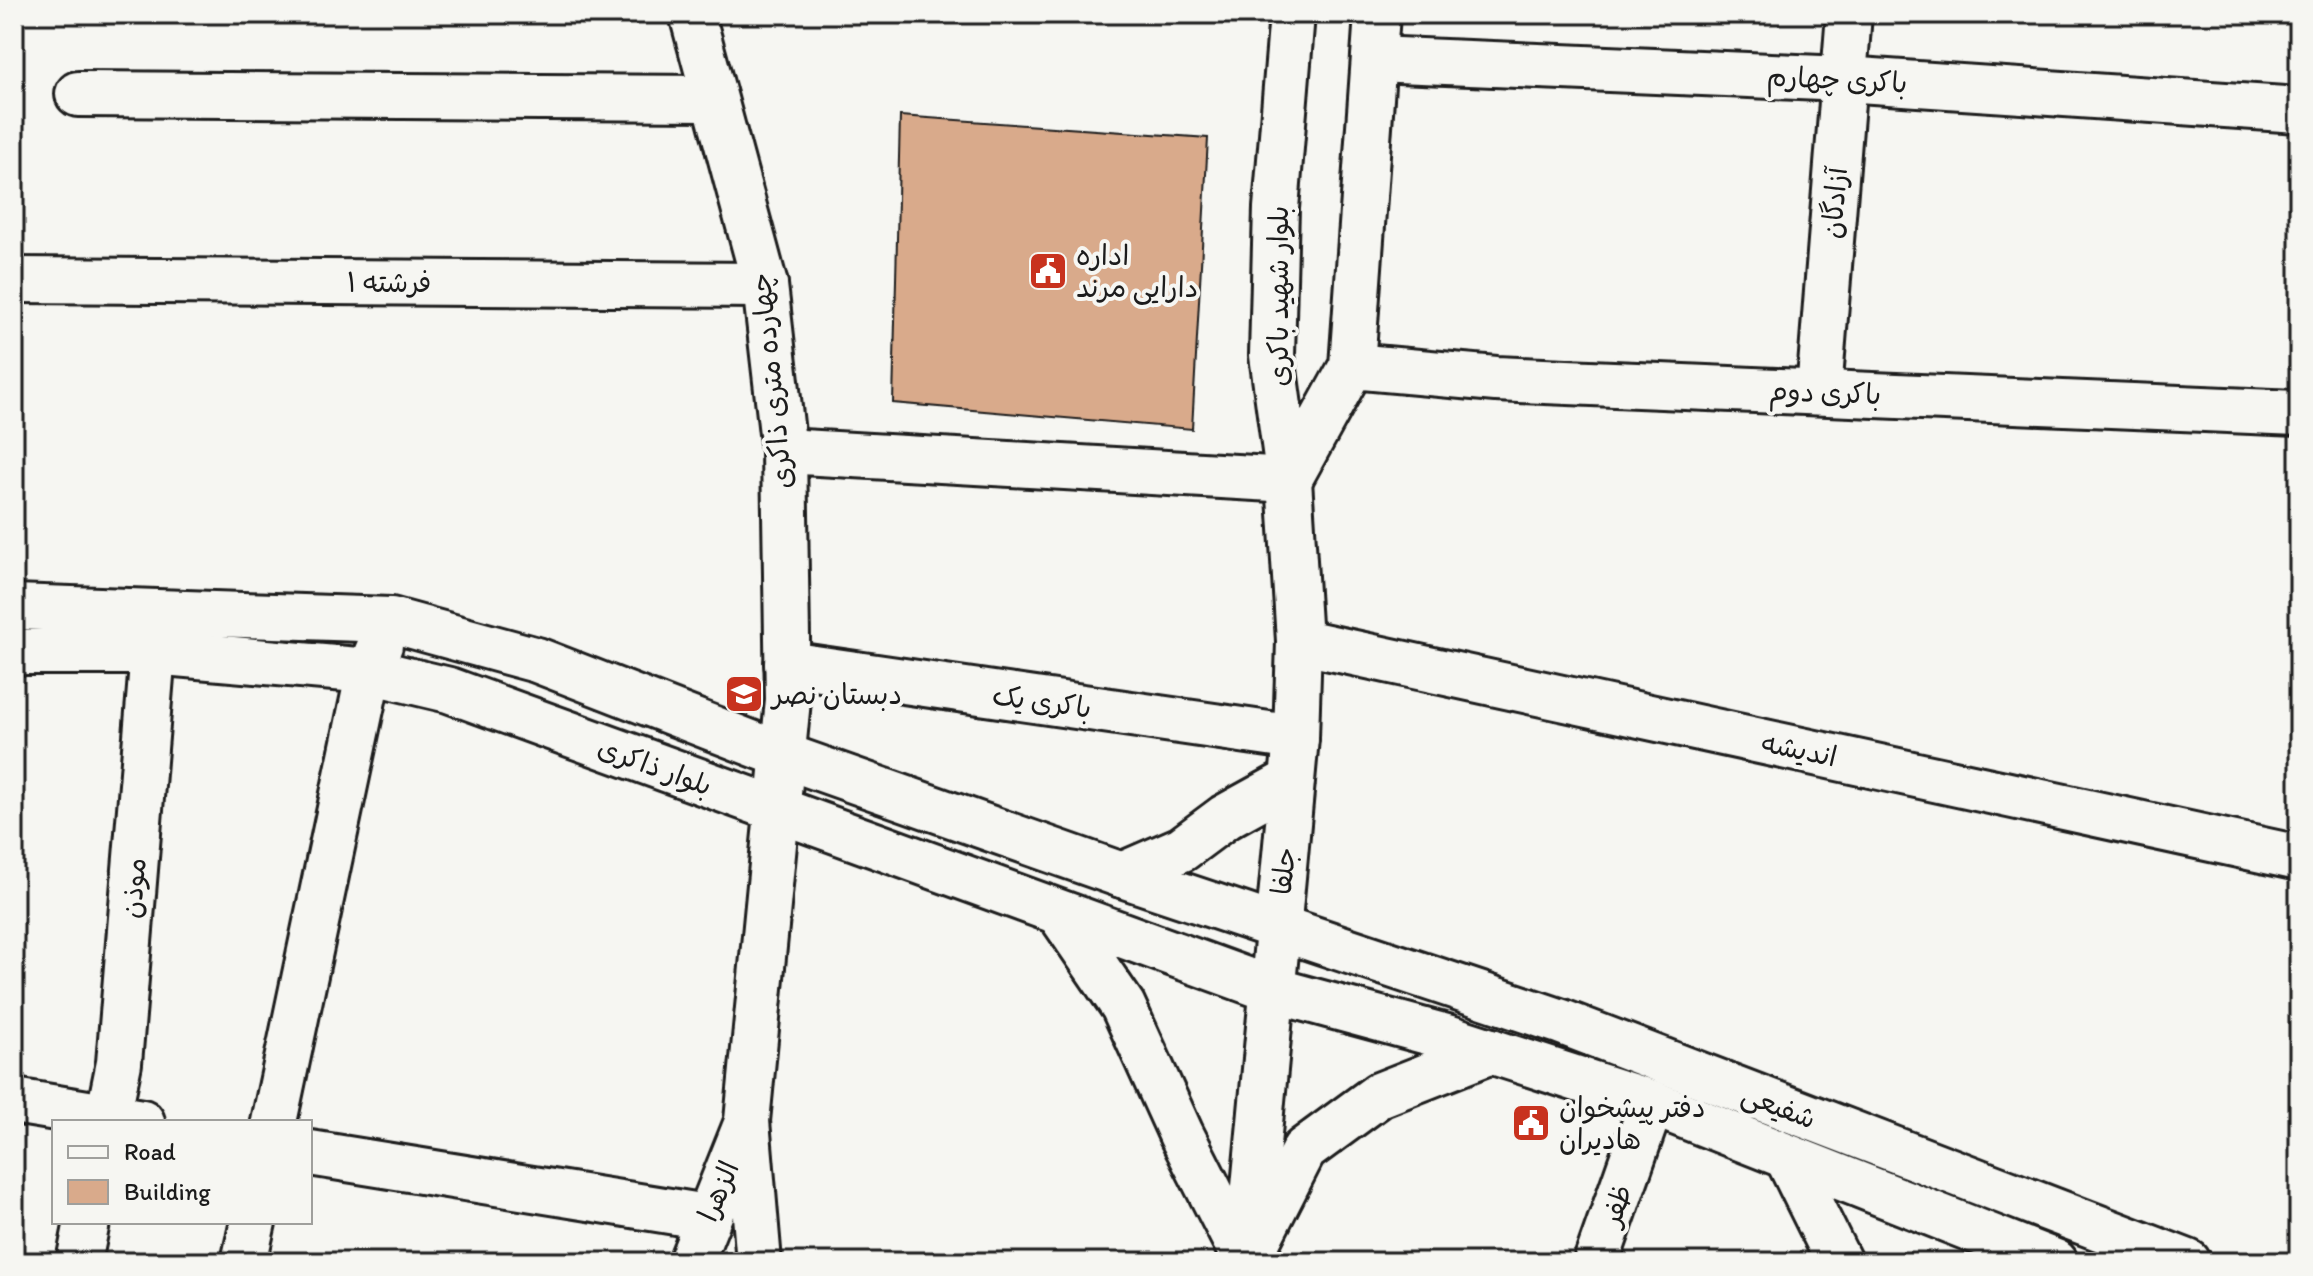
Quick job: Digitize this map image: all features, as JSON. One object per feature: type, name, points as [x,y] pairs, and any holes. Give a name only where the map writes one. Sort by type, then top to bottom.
[{"type":"street","name":"چهارده متری ذاکری","points":[[692,14],[765,285],[784,451],[788,700],[747,1121]]},
{"type":"street","name":"بلوار شهید باکری","points":[[1289,480],[1272,355],[1276,208],[1292,14]]},
{"type":"street","name":"بلوار شهید باکری","points":[[1289,480],[1352,366],[1377,14]]},
{"type":"street","name":"آزادگان","points":[[1819,392],[1849,14]]},
{"type":"street","name":"باکری چهارم","points":[[1374,59],[1844,79],[2299,110]]},
{"type":"street","points":[[78,94],[713,98]]},
{"type":"street","name":"فرشته ۱","points":[[14,280],[765,285]]},
{"type":"street","name":"باکری دوم","points":[[1352,366],[1496,379],[2299,413]]},
{"type":"street","points":[[784,451],[1289,480]]},
{"type":"street","name":"جلفا","points":[[1247,1262],[1296,738],[1299,641],[1289,480]]},
{"type":"street","name":"بلوار ذاکری","points":[[14,607],[195,610],[391,620],[537,660],[782,755],[1122,875],[1277,926]]},
{"type":"street","points":[[274,1120],[369,671],[391,620]]},
{"type":"street","name":"اندیشه","points":[[1299,641],[2299,858]]},
{"type":"street","name":"بلوار ذاکری","points":[[14,652],[153,652],[369,671],[449,690],[1273,990]]},
{"type":"street","name":"موذن","points":[[119,1120],[119,1063],[153,652]]},
{"type":"street","name":"باکری یک","points":[[787,664],[1296,738]]},
{"type":"street","points":[[1122,875],[1182,849],[1225,817],[1292,780]]},
{"type":"street","points":[[1060,914],[1123,1006],[1181,1134],[1247,1262]]},
{"type":"street","name":"شفیعی","points":[[1277,926],[1562,1022],[2188,1262]]},
{"type":"street","name":"شفیعی","points":[[1273,990],[1491,1051],[1652,1103],[1787,1157],[2010,1254],[2055,1262]]},
{"type":"street","points":[[1247,1262],[1304,1150],[1379,1095],[1491,1051]]},
{"type":"street","points":[[14,1101],[119,1120]]},
{"type":"street","name":"ظفر","points":[[1596,1262],[1652,1103]]},
{"type":"street","points":[[747,1121],[759,1262]]},
{"type":"street","name":"الزهرا","points":[[691,1262],[747,1121]]},
{"type":"street","points":[[312,1153],[707,1217]]},
{"type":"street","points":[[1787,1157],[1839,1262]]},
{"type":"street","points":[[2010,1254],[2025,1200]]},
{"type":"street","points":[[79,1262],[87,1224]]},
{"type":"street","points":[[244,1262],[253,1224]]},
{"type":"building","name":"اداره دارایی مرند","points":[[900,116],[1208,138],[1192,429],[893,403]]},
{"type":"place","name":"اداره دارایی مرند","points":[[1048,271]]},
{"type":"place","name":"دبستان نصر","points":[[744,694]]},
{"type":"place","name":"دفتر پیشخوان هادیران","points":[[1531,1123]]}]
